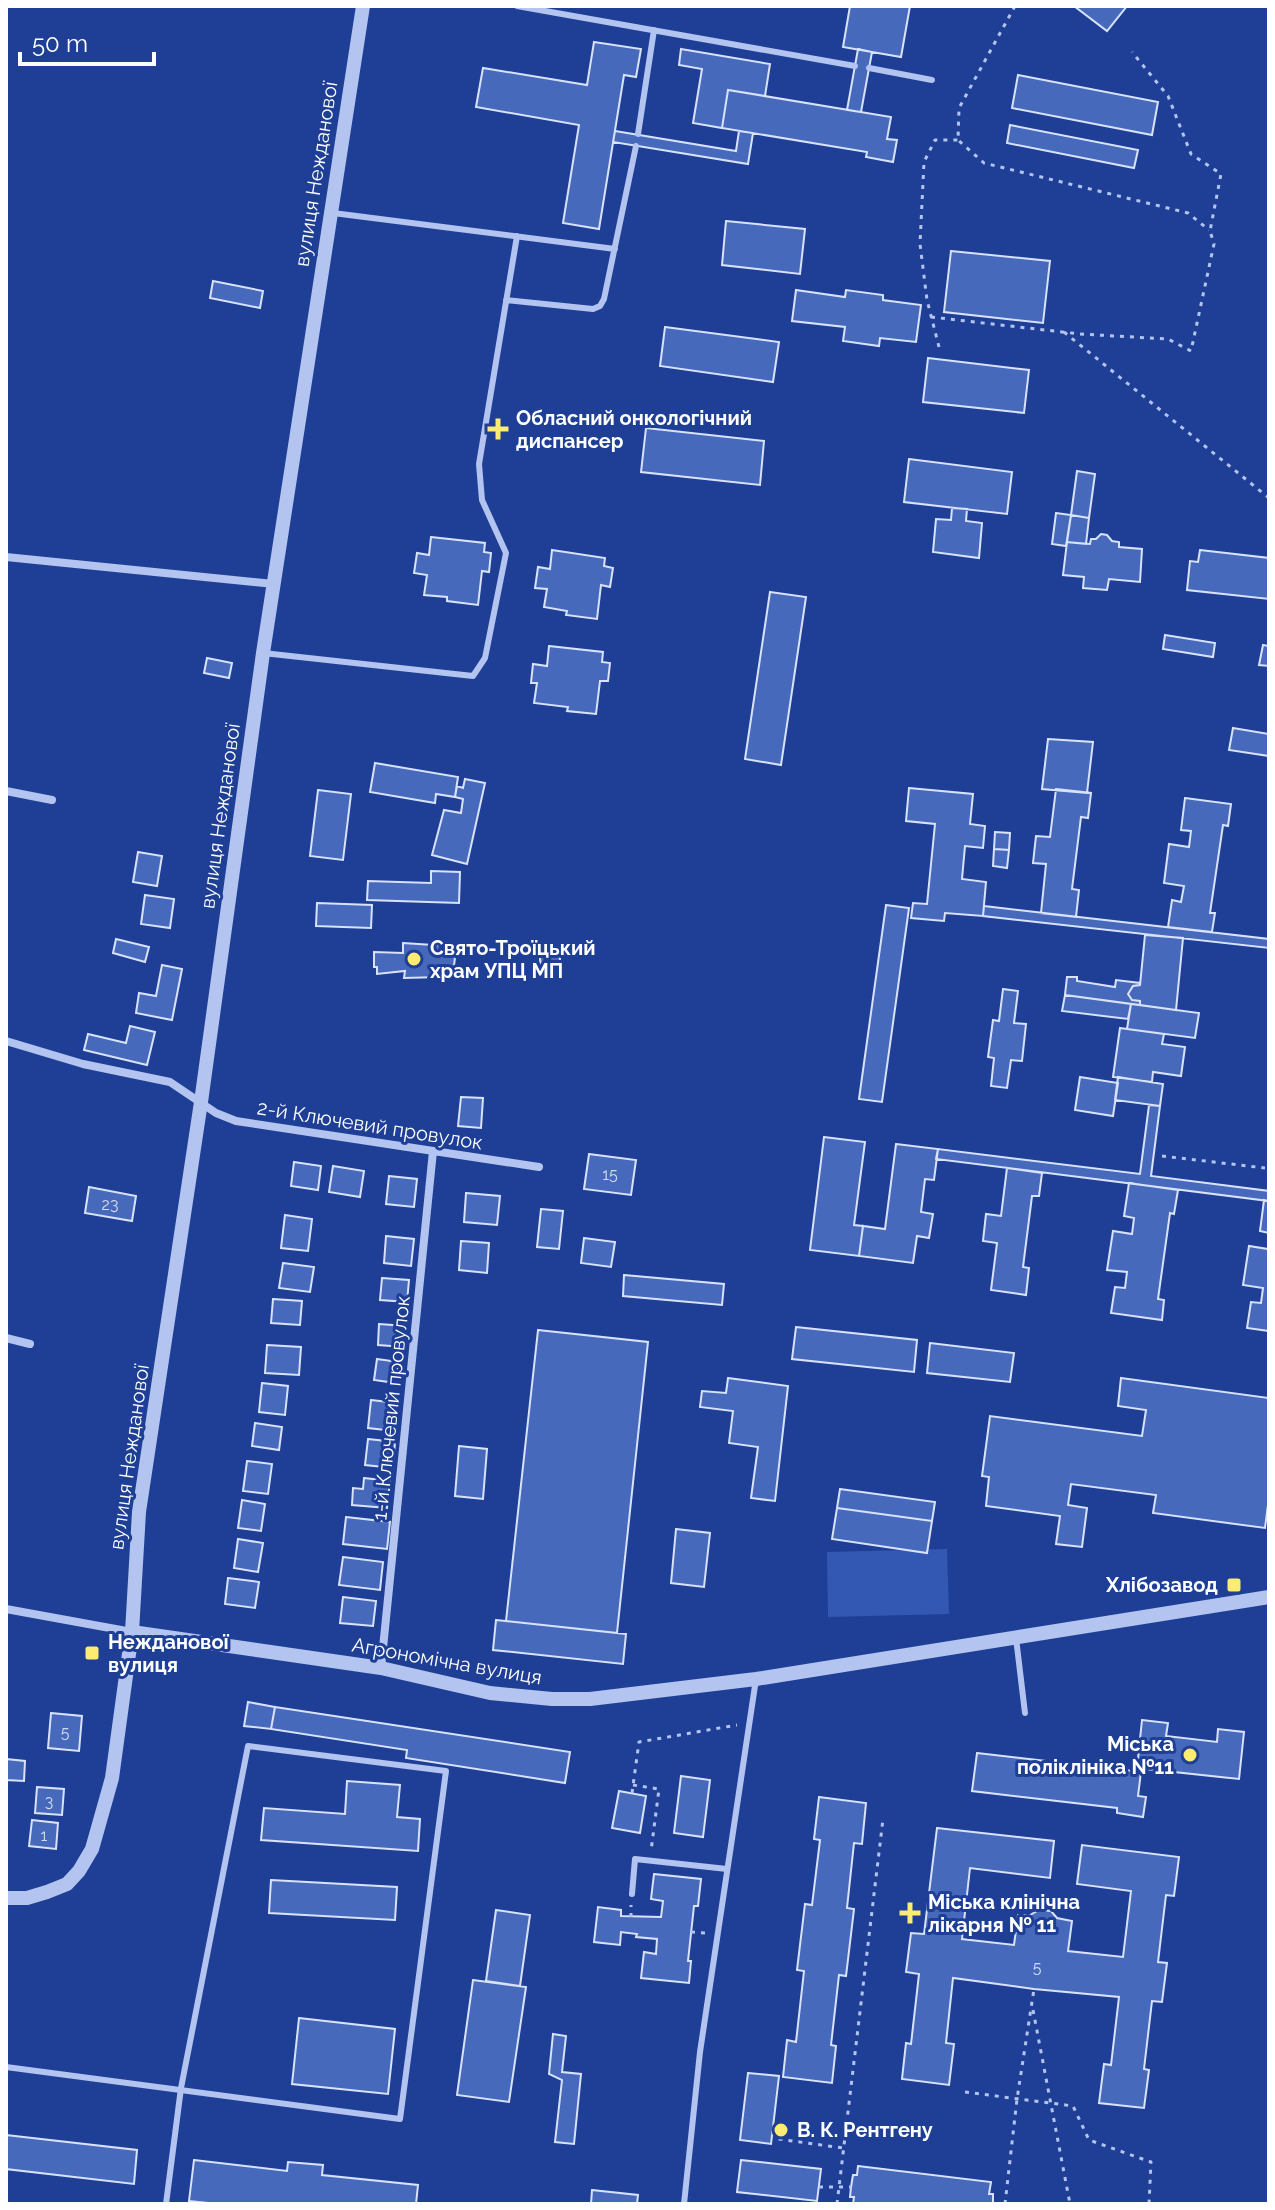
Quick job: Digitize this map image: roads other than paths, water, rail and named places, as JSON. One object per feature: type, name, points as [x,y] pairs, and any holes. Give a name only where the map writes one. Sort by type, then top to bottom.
[{"type":"street","name":"вулиця Нежданової","points":[[132,1632],[139,1512],[201,1102],[263,653],[363,6]]},
{"type":"street","points":[[6,557],[274,584]]},
{"type":"street","points":[[6,791],[52,800]]},
{"type":"street","name":"2-й Ключевий провулок","points":[[6,1041],[83,1064],[170,1082],[225,1118],[236,1121],[539,1167]]},
{"type":"street","name":"1-й Ключевий провулок","points":[[381,1668],[433,1151]]},
{"type":"street","points":[[6,1338],[30,1344]]},
{"type":"street","name":"Агрономічна вулиця","points":[[132,1632],[381,1668],[490,1693],[552,1699],[637,1695],[756,1679],[1269,1597]]},
{"type":"street","points":[[6,1609],[132,1632],[112,1778],[92,1849],[67,1884],[27,1898],[6,1898]]},
{"type":"lane","points":[[517,6],[855,66]]},
{"type":"lane","points":[[638,134],[654,30]]},
{"type":"lane","points":[[869,68],[932,80]]},
{"type":"lane","points":[[506,300],[593,309],[600,306],[636,146]]},
{"type":"lane","points":[[331,213],[615,249]]},
{"type":"lane","points":[[263,653],[473,676],[481,668],[506,553],[482,500],[479,464],[517,236]]},
{"type":"lane","points":[[1016,1638],[1025,1713]]},
{"type":"lane","points":[[684,2204],[700,2052],[756,1679]]},
{"type":"lane","points":[[6,2067],[181,2088],[400,2119],[446,1771],[248,1746],[181,2088],[166,2204]]},
{"type":"lane","points":[[632,1894],[635,1859],[727,1869]]},
{"type":"place","name":"Обласний онкологічний диспансер","points":[[498,429]]},
{"type":"place","name":"Свято-Троїцький храм УПЦ МП","points":[[414,959]]},
{"type":"place","name":"Хлібозавод","points":[[1234,1585]]},
{"type":"place","name":"Нежданової вулиця","points":[[92,1653]]},
{"type":"place","name":"Міська поліклініка №11","points":[[1190,1755]]},
{"type":"place","name":"Міська клінічна лікарня № 11","points":[[910,1913]]},
{"type":"place","name":"В. К. Рентгену","points":[[781,2130]]}]
